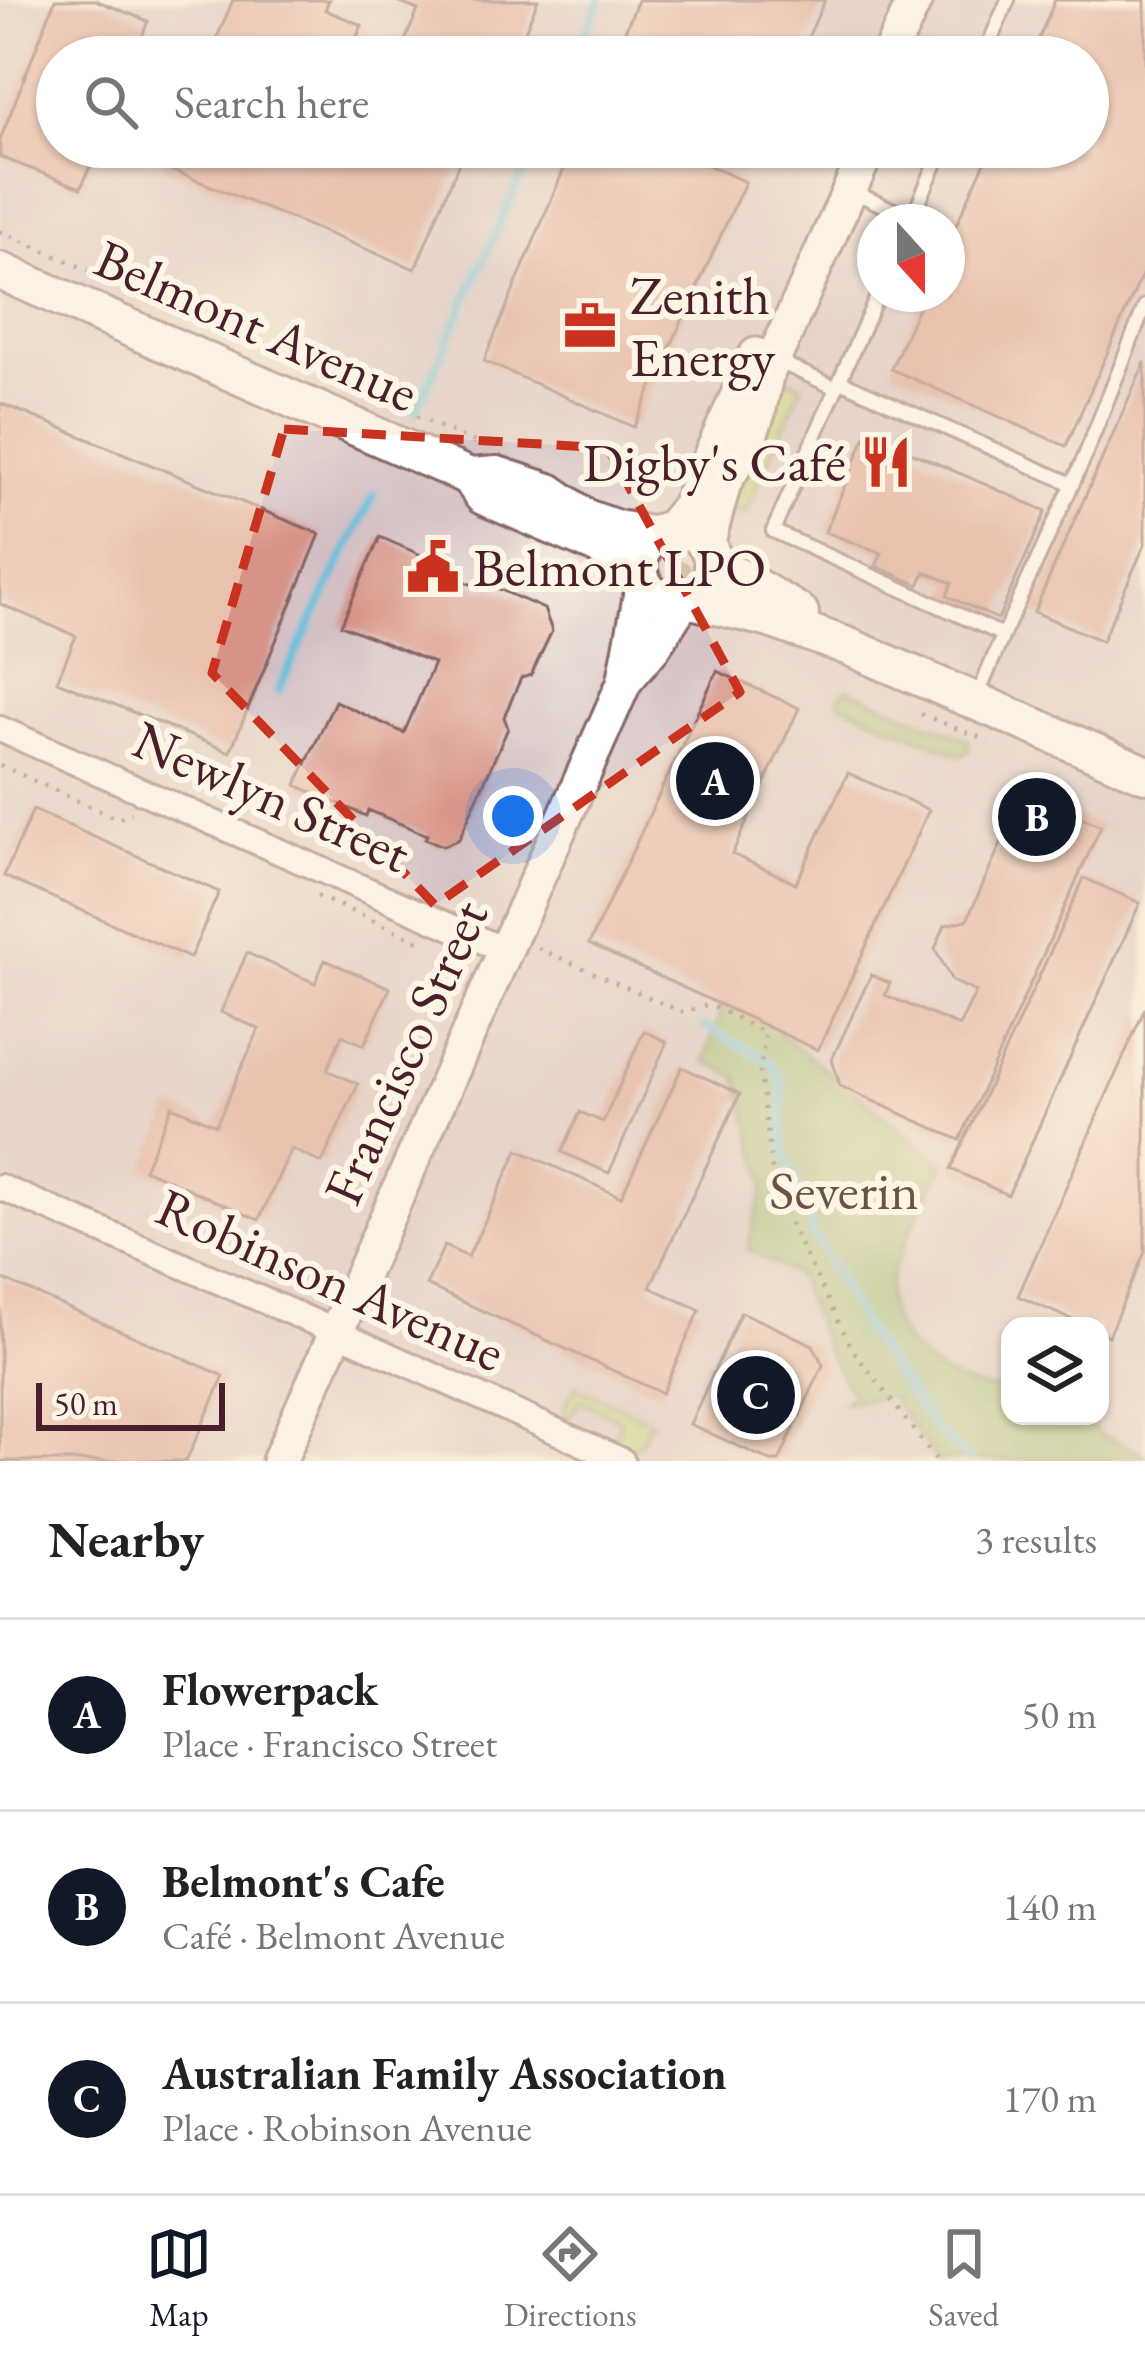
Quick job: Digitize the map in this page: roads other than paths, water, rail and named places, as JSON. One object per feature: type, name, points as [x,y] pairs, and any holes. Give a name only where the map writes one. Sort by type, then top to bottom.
[{"type":"main road","name":"Belmont Avenue","points":[[0,271],[477,462],[497,475],[549,492],[586,518],[617,530],[662,533]]},
{"type":"main road","name":"Belmont Avenue","points":[[477,462],[483,496],[598,547],[641,576]]},
{"type":"main road","points":[[847,646],[683,530],[662,533],[643,551],[641,576],[659,599],[767,618],[847,646],[1145,775]]},
{"type":"main road","points":[[687,601],[704,591],[712,578],[710,553]]},
{"type":"street","points":[[898,36],[915,0]]},
{"type":"street","points":[[919,36],[935,0]]},
{"type":"street","points":[[662,533],[688,506],[839,168]]},
{"type":"street","points":[[710,553],[724,484],[746,447],[774,359],[860,168]]},
{"type":"street","name":"Francisco Street","points":[[279,1461],[624,682],[641,576]]},
{"type":"street","name":"Francisco Street","points":[[624,682],[687,601]]},
{"type":"street","name":"Newlyn Street","points":[[0,729],[511,938]]},
{"type":"street","name":"Robinson Avenue","points":[[0,1186],[622,1461]]},
{"type":"lane","points":[[992,36],[1008,0]]},
{"type":"lane","points":[[918,204],[934,168]]},
{"type":"lane","points":[[850,190],[878,204]]},
{"type":"lane","points":[[975,701],[1139,339],[1145,306]]},
{"type":"lane","points":[[870,312],[773,531],[1003,635]]},
{"type":"lane","points":[[774,359],[1072,484]]},
{"type":"waterway","points":[[584,36],[600,0]]},
{"type":"waterway","points":[[416,412],[525,168]]},
{"type":"waterway","points":[[278,691],[374,494]]},
{"type":"waterway","points":[[705,1027],[770,1061],[782,1081],[784,1149],[814,1236],[866,1332],[935,1429],[970,1461]]},
{"type":"place","name":"Zenith Energy","points":[[590,326]]},
{"type":"place","name":"Digby's Café","points":[[886,462]]},
{"type":"place","name":"Belmont LPO","points":[[433,567]]},
{"type":"place","name":"Flowerpack","points":[[715,781]]},
{"type":"place","name":"Belmont's Cafe","points":[[1037,817]]},
{"type":"place","name":"Australian Family Association","points":[[756,1395]]},
{"type":"park label","name":"Severin","points":[[844,1190]]}]
